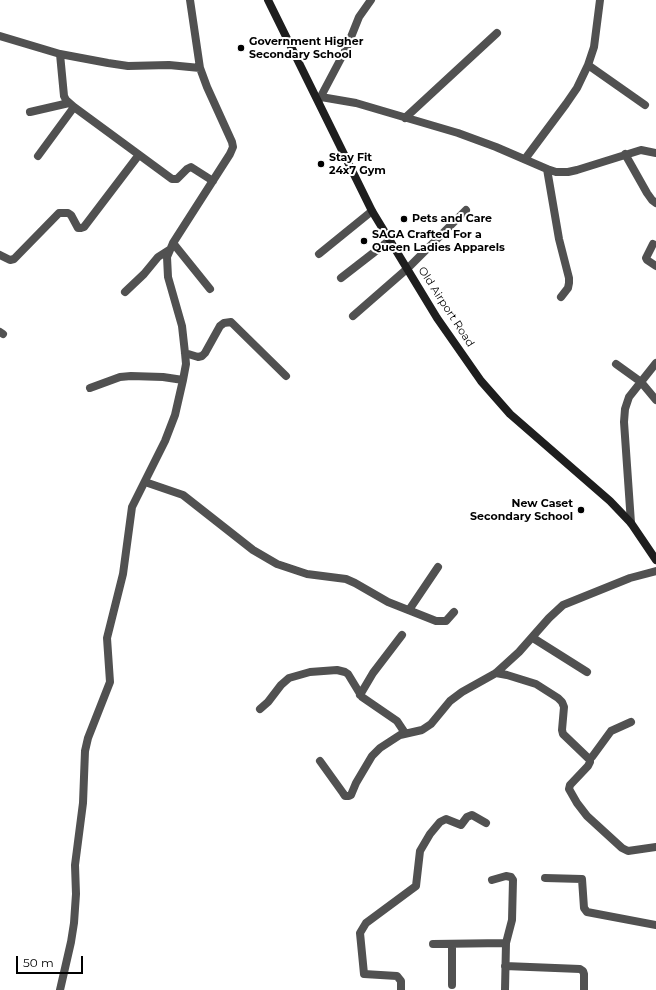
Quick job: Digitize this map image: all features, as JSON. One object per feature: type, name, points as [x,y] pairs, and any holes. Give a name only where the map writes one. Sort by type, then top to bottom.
[{"type":"main road","name":"Old Airport Road","points":[[268,0],[319,99],[372,211],[437,318],[477,374],[510,414],[610,501],[631,524],[655,555]]},
{"type":"street","points":[[125,292],[158,258],[171,247],[233,147],[200,68],[190,0]]},
{"type":"street","points":[[371,0],[359,17],[347,47],[319,99],[356,103],[458,133],[556,172],[568,172],[641,150],[656,153]]},
{"type":"street","points":[[524,159],[577,88],[594,47],[600,0]]},
{"type":"street","points":[[405,118],[497,33]]},
{"type":"street","points":[[0,36],[60,54],[128,66],[169,65],[200,68]]},
{"type":"street","points":[[60,54],[64,96],[71,105],[138,156],[172,179],[177,179],[191,167],[213,181]]},
{"type":"street","points":[[588,64],[645,105]]},
{"type":"street","points":[[30,112],[71,105]]},
{"type":"street","points":[[38,156],[71,105]]},
{"type":"street","points":[[625,154],[647,193],[656,203]]},
{"type":"street","points":[[0,255],[10,260],[14,259],[59,213],[63,212],[70,215],[78,228],[84,227],[138,156]]},
{"type":"street","points":[[547,169],[559,239],[569,278],[568,288],[561,297]]},
{"type":"street","points":[[353,316],[408,268],[466,210]]},
{"type":"street","points":[[320,254],[372,211]]},
{"type":"street","points":[[341,278],[390,240]]},
{"type":"street","points":[[654,244],[646,258],[656,266]]},
{"type":"street","points":[[171,247],[210,289]]},
{"type":"street","points":[[60,990],[71,942],[75,916],[75,865],[83,803],[85,751],[88,738],[110,682],[107,638],[124,574],[132,507],[165,441],[175,415],[186,364],[182,326],[168,278],[167,266],[171,247]]},
{"type":"street","points":[[185,353],[198,357],[202,356],[220,326],[227,322],[231,322],[286,376]]},
{"type":"street","points":[[631,524],[624,422],[625,409],[629,397],[656,363]]},
{"type":"street","points":[[616,364],[641,382],[656,400]]},
{"type":"street","points":[[90,388],[131,376],[164,377],[183,380]]},
{"type":"street","points":[[145,482],[182,495],[253,550],[277,564],[307,574],[346,579],[388,602],[436,621],[446,621],[454,612]]},
{"type":"street","points":[[409,610],[438,567]]},
{"type":"street","points":[[320,762],[345,796],[351,795],[356,783],[372,756],[386,743],[404,733],[426,728],[450,701],[462,692],[496,673],[533,638],[549,618],[563,605],[630,578],[656,570]]},
{"type":"street","points":[[360,695],[373,673],[402,635]]},
{"type":"street","points":[[533,638],[587,672]]},
{"type":"street","points":[[260,709],[289,678],[310,672],[337,670],[348,674],[360,695],[396,721],[404,733]]},
{"type":"street","points":[[496,673],[508,675],[536,684],[558,698],[564,707],[563,734],[586,757],[590,758]]},
{"type":"street","points":[[631,722],[611,731],[590,758],[588,766],[570,785],[569,789],[587,816],[622,848],[628,851],[656,847]]},
{"type":"street","points":[[401,990],[401,981],[397,976],[364,974],[360,933],[366,922],[416,886],[420,851],[430,834],[440,822],[446,819],[461,825],[467,817],[472,815],[486,823]]},
{"type":"street","points":[[492,880],[506,876],[511,877],[513,880],[512,920],[506,943],[505,990]]},
{"type":"street","points":[[544,878],[582,879],[584,908],[587,912],[656,925]]},
{"type":"street","points":[[433,944],[506,943]]},
{"type":"street","points":[[452,944],[452,985]]},
{"type":"street","points":[[505,966],[580,969],[584,974],[584,990]]},
{"type":"place","name":"Government Higher Secondary School","points":[[241,48]]},
{"type":"place","name":"Stay Fit 24x7 Gym","points":[[321,164]]},
{"type":"place","name":"Pets and Care","points":[[404,219]]},
{"type":"place","name":"SAGA Crafted For a Queen Ladies Apparels","points":[[364,241]]},
{"type":"place","name":"New Caset Secondary School","points":[[581,510]]}]
